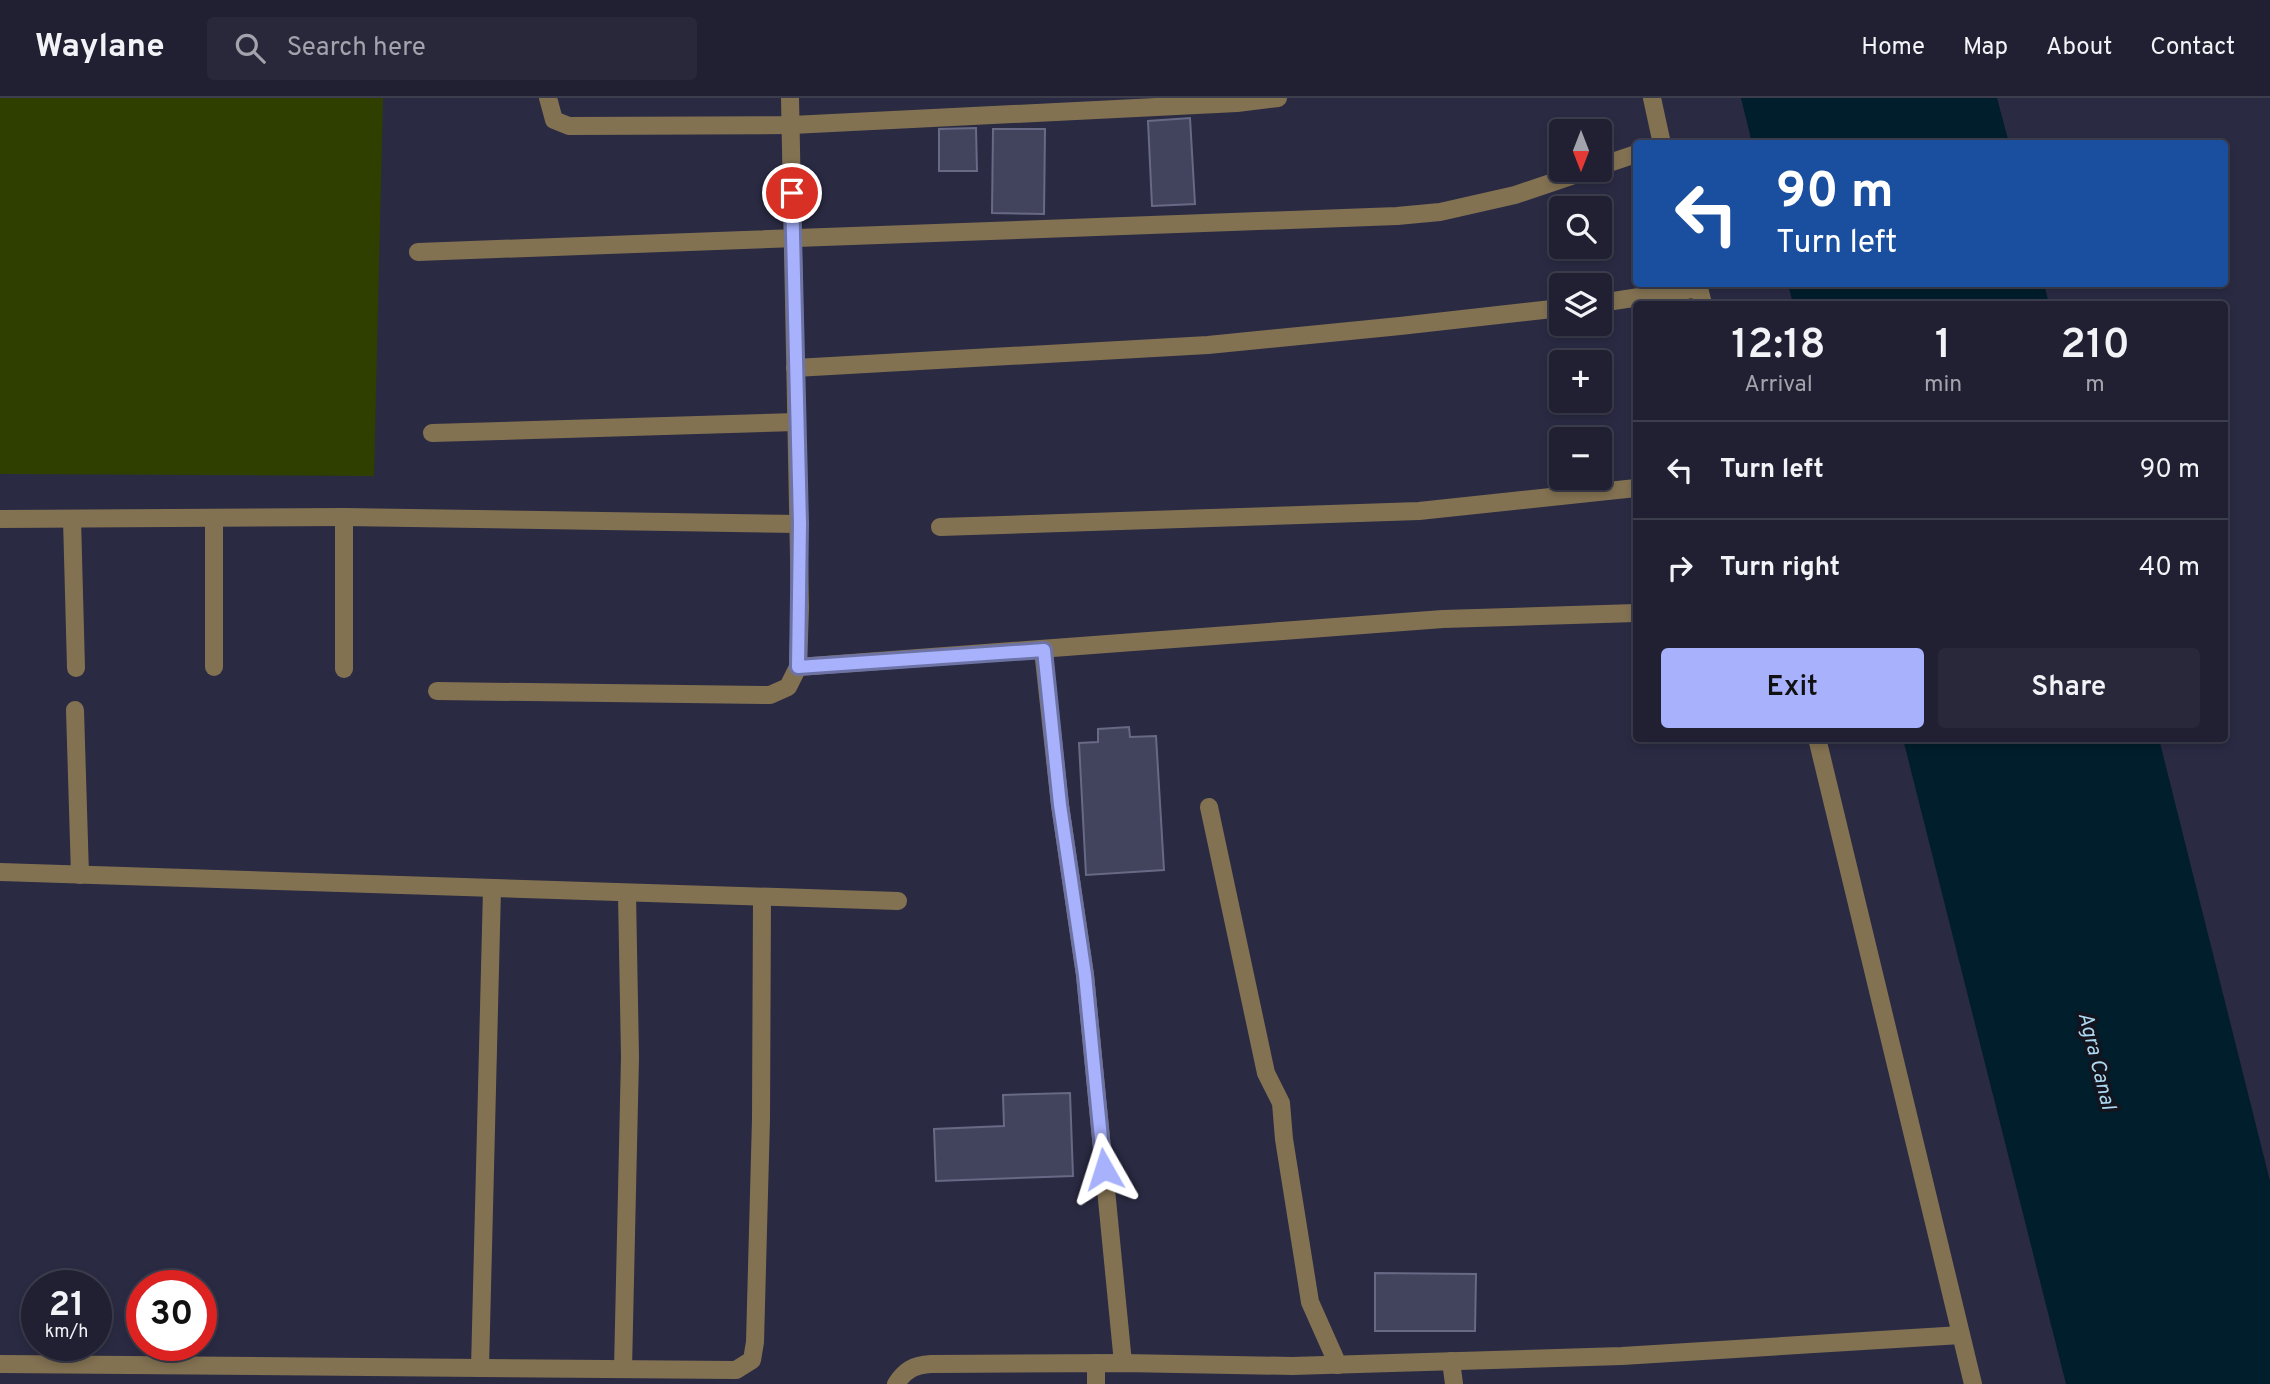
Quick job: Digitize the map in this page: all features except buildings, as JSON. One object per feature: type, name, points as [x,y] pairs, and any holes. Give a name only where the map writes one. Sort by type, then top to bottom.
[{"type":"street","points":[[548,98],[554,120],[569,126],[792,125],[1278,98]]},
{"type":"street","points":[[437,691],[770,695],[788,687],[798,667],[800,524],[790,98]]},
{"type":"street","points":[[1652,98],[1661,140]]},
{"type":"street","points":[[1612,162],[1633,155]]},
{"type":"street","points":[[418,252],[1440,212],[1515,195],[1553,182]]},
{"type":"street","points":[[1612,302],[1700,292]]},
{"type":"street","points":[[795,368],[1208,345],[1549,309]]},
{"type":"street","points":[[432,433],[796,422]]},
{"type":"street","points":[[940,527],[1419,511],[1633,488]]},
{"type":"street","points":[[0,519],[344,517],[800,524]]},
{"type":"street","points":[[344,517],[344,669]]},
{"type":"street","points":[[214,518],[214,667]]},
{"type":"street","points":[[72,519],[76,668]]},
{"type":"street","points":[[798,667],[1443,619],[1633,613]]},
{"type":"street","points":[[1044,650],[1060,805],[1085,975],[1123,1363]]},
{"type":"street","points":[[75,710],[80,875]]},
{"type":"street","points":[[1818,742],[1973,1384]]},
{"type":"street","points":[[1209,807],[1266,1073],[1281,1103],[1284,1139],[1310,1302],[1338,1365]]},
{"type":"street","points":[[0,872],[898,901]]},
{"type":"street","points":[[480,1368],[492,889]]},
{"type":"street","points":[[623,1369],[629,1057],[626,894]]},
{"type":"street","points":[[0,1364],[736,1370],[752,1360],[755,1342],[761,1119],[762,897]]},
{"type":"street","points":[[896,1384],[903,1373],[917,1365],[1123,1363],[1292,1375],[1338,1365],[1622,1356],[1961,1335]]},
{"type":"street","points":[[1451,1361],[1454,1384]]},
{"type":"street","points":[[1096,1363],[1096,1384]]},
{"type":"green space","points":[[0,98],[383,98],[374,476],[0,474]]},
{"type":"water","points":[[1741,98],[1997,98],[2008,140],[1751,140]]},
{"type":"water","points":[[1789,287],[2045,287],[2048,301],[1792,301]]},
{"type":"water","name":"Agra Canal","points":[[1904,742],[2160,742],[2270,1181],[2270,1384],[2066,1384]]},
{"type":"route","points":[[792,193],[800,524],[798,667],[1044,650],[1060,805],[1085,975],[1104,1169]]}]
